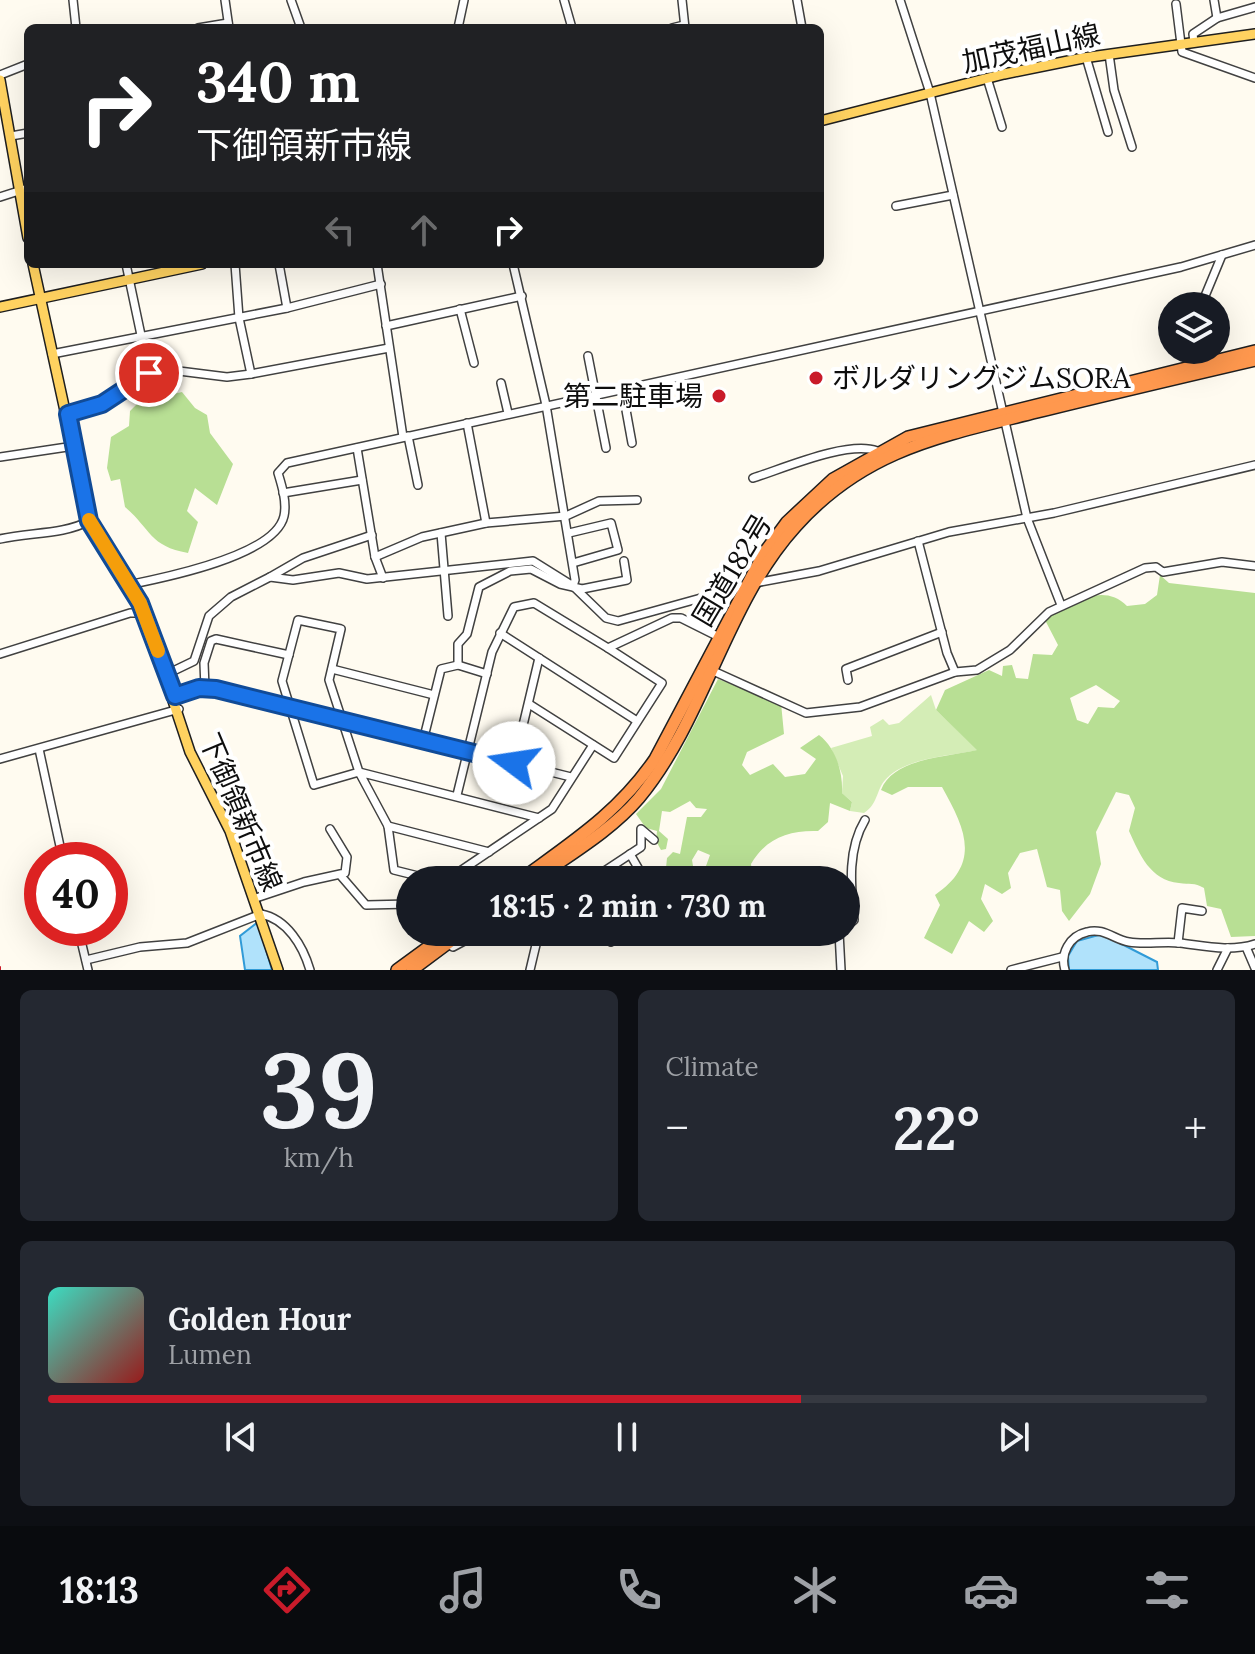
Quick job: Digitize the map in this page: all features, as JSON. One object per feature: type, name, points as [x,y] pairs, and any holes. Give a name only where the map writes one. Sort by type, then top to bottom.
[{"type":"highway","name":"国道182号","points":[[749,585],[795,527],[841,484],[864,468],[917,442],[1002,416],[1255,351]]},
{"type":"highway","name":"国道182号","points":[[553,866],[611,824],[640,796],[662,765],[707,668],[772,542],[809,499],[877,451],[939,426],[1002,416],[1255,360]]},
{"type":"highway","name":"国道182号","points":[[539,866],[604,819],[635,788],[707,668]]},
{"type":"highway","points":[[397,970],[434,946]]},
{"type":"highway","points":[[412,970],[438,946]]},
{"type":"main road","name":"加茂福山線","points":[[824,117],[1086,57],[1255,34]]},
{"type":"main road","points":[[0,78],[23,190]]},
{"type":"main road","name":"下御領新市線","points":[[34,268],[89,521],[144,613],[175,696],[190,752],[230,831],[278,970]]},
{"type":"main road","points":[[0,307],[184,268]]},
{"type":"street","points":[[73,0],[76,24]]},
{"type":"street","points":[[225,0],[228,24]]},
{"type":"street","points":[[291,0],[300,24]]},
{"type":"street","points":[[457,24],[464,0]]},
{"type":"street","points":[[564,0],[571,24]]},
{"type":"street","points":[[682,0],[685,24]]},
{"type":"street","points":[[798,0],[801,24]]},
{"type":"street","points":[[900,0],[930,93],[1027,518],[1061,605]]},
{"type":"street","points":[[1214,0],[1217,18]]},
{"type":"street","points":[[1176,4],[1182,52],[1255,78]]},
{"type":"street","points":[[1194,42],[1193,34],[1217,18],[1255,7]]},
{"type":"street","points":[[1109,54],[1114,90],[1132,147]]},
{"type":"street","points":[[1086,57],[1108,132]]},
{"type":"street","points":[[0,78],[24,66]]},
{"type":"street","points":[[987,78],[1002,127]]},
{"type":"street","points":[[11,136],[24,134]]},
{"type":"street","points":[[0,197],[23,190]]},
{"type":"street","points":[[896,206],[953,195]]},
{"type":"street","points":[[128,585],[166,578],[250,550],[281,524],[283,493],[278,473],[287,463],[1168,270],[1255,245]]},
{"type":"street","points":[[1207,292],[1222,255]]},
{"type":"street","points":[[126,268],[149,373]]},
{"type":"street","points":[[235,268],[239,318],[251,374]]},
{"type":"street","points":[[280,268],[287,308]]},
{"type":"street","points":[[378,268],[389,348],[418,485]]},
{"type":"street","points":[[514,268],[546,405],[569,533],[573,586]]},
{"type":"street","points":[[52,354],[287,308],[381,284]]},
{"type":"street","points":[[386,326],[522,296]]},
{"type":"street","points":[[460,309],[474,363]]},
{"type":"street","points":[[68,414],[102,404],[149,373],[171,370],[227,377],[389,348]]},
{"type":"street","points":[[588,356],[606,448]]},
{"type":"street","points":[[501,383],[508,413]]},
{"type":"street","points":[[622,388],[632,443]]},
{"type":"street","points":[[467,423],[486,523]]},
{"type":"street","points":[[0,457],[74,446]]},
{"type":"street","points":[[753,478],[824,455],[867,447],[877,451]]},
{"type":"street","points":[[357,448],[375,557],[383,578]]},
{"type":"street","points":[[270,577],[293,580],[339,573],[367,579],[533,561],[573,586],[606,618],[618,621],[749,585],[819,571],[918,541],[1255,465]]},
{"type":"street","points":[[283,493],[362,480]]},
{"type":"street","points":[[375,557],[441,533],[486,523],[566,516],[599,501],[637,500]]},
{"type":"street","points":[[0,539],[34,531],[73,530],[89,521]]},
{"type":"street","points":[[569,533],[611,523],[618,550],[573,563]]},
{"type":"street","points":[[441,533],[448,616]]},
{"type":"street","points":[[167,674],[194,661],[209,616],[231,597],[303,558],[372,535]]},
{"type":"street","points":[[918,541],[955,672]]},
{"type":"street","points":[[458,665],[458,644],[467,634],[479,587],[510,571],[531,569],[560,584],[582,589],[627,580],[624,561]]},
{"type":"street","points":[[707,668],[806,713],[860,707],[955,672],[977,670],[994,661],[1061,605],[1080,600],[1145,568],[1156,567],[1163,572],[1241,562],[1255,566]]},
{"type":"street","points":[[457,795],[487,674],[500,633],[514,607],[534,603],[662,683],[614,758],[529,704]]},
{"type":"street","points":[[0,654],[130,613],[144,613]]},
{"type":"street","points":[[608,648],[672,618],[681,618],[722,638]]},
{"type":"street","points":[[396,870],[388,826],[359,772],[329,680],[341,629],[298,620],[282,681],[314,785],[359,772],[539,818]]},
{"type":"street","points":[[848,680],[846,669],[942,632]]},
{"type":"street","points":[[500,633],[637,721]]},
{"type":"street","points":[[205,688],[204,663],[211,641],[216,639],[289,655]]},
{"type":"street","points":[[514,763],[539,658]]},
{"type":"street","points":[[423,741],[441,669],[458,665],[487,674]]},
{"type":"street","points":[[332,669],[434,695]]},
{"type":"street","points":[[175,696],[205,688],[571,777]]},
{"type":"street","points":[[0,759],[179,709]]},
{"type":"street","points":[[468,866],[552,809],[593,745]]},
{"type":"street","points":[[39,749],[59,842]]},
{"type":"street","points":[[852,866],[857,833],[865,820]]},
{"type":"street","points":[[388,826],[489,852]]},
{"type":"street","points":[[330,829],[347,857],[341,876]]},
{"type":"street","points":[[612,866],[641,847],[641,829],[654,840]]},
{"type":"street","points":[[630,854],[637,866]]},
{"type":"street","points":[[253,899],[304,882],[341,876]]},
{"type":"street","points":[[341,876],[366,905],[396,904]]},
{"type":"street","points":[[1178,943],[1182,908],[1202,911]]},
{"type":"street","points":[[86,960],[140,947],[187,943],[261,914],[272,917],[303,948],[310,970]]},
{"type":"street","points":[[1011,970],[1062,957],[1076,937],[1086,932],[1105,932],[1127,942],[1228,948],[1255,944]]},
{"type":"street","points":[[82,946],[88,970]]},
{"type":"street","points":[[530,970],[536,946]]},
{"type":"street","points":[[840,946],[841,970]]},
{"type":"street","points":[[1246,947],[1255,968]]},
{"type":"street","points":[[1217,970],[1228,948]]},
{"type":"street","points":[[1062,957],[1065,970]]},
{"type":"green space","points":[[182,392],[195,408],[207,415],[210,433],[233,464],[217,505],[195,488],[187,511],[198,522],[188,553],[165,546],[152,536],[125,507],[120,479],[111,481],[107,468],[111,437],[129,426],[130,411],[139,402]]},
{"type":"green space","points":[[1160,575],[1169,583],[1255,593],[1255,936],[1231,937],[1221,909],[1207,906],[1204,888],[1169,881],[1153,872],[1129,831],[1135,808],[1129,795],[1116,792],[1096,832],[1101,864],[1090,894],[1069,921],[1062,911],[1060,890],[1047,887],[1037,849],[1020,853],[1008,873],[1011,888],[1002,894],[985,884],[981,899],[993,921],[984,932],[969,921],[952,954],[924,938],[940,905],[935,895],[950,883],[964,858],[962,831],[942,787],[908,787],[892,795],[881,790],[887,779],[909,765],[977,750],[936,710],[945,690],[989,670],[1002,676],[1003,666],[1012,665],[1016,678],[1028,679],[1033,654],[1052,655],[1058,645],[1045,620],[1075,602],[1107,595],[1127,606],[1145,604],[1157,595]],"holes":[[[1096,685],[1120,701],[1114,708],[1098,707],[1088,724],[1077,720],[1070,698]]]},
{"type":"green space","points":[[718,679],[781,703],[784,734],[747,752],[742,765],[750,775],[773,764],[785,777],[805,774],[816,759],[800,748],[819,735],[837,761],[842,793],[852,802],[850,811],[830,803],[828,822],[818,831],[779,837],[757,855],[751,866],[706,866],[710,855],[698,850],[692,860],[693,866],[666,866],[667,858],[673,852],[680,854],[687,817],[701,817],[707,809],[696,808],[690,801],[670,812],[662,811],[659,831],[668,839],[666,849],[661,850],[656,841],[657,831],[646,828],[636,814],[661,789]]},
{"type":"green space","points":[[931,695],[936,710],[978,750],[930,758],[906,766],[887,778],[864,813],[850,811],[852,802],[842,793],[843,776],[831,748],[872,736],[870,727],[883,719],[889,725],[899,723]]},
{"type":"water","points":[[258,922],[272,970],[245,970],[240,936]]},
{"type":"water","points":[[1102,934],[1157,962],[1158,970],[1069,970],[1068,956],[1077,941]]},
{"type":"slow traffic","points":[[89,520],[108,556],[140,603],[158,651]]},
{"type":"place","name":"ボルダリングジムSORA","points":[[816,378]]},
{"type":"place","name":"第二駐車場","points":[[719,396]]},
{"type":"route","points":[[149,373],[137,378],[102,404],[68,414],[81,495],[89,521],[140,603],[175,696],[199,688],[216,689],[514,763]]}]
